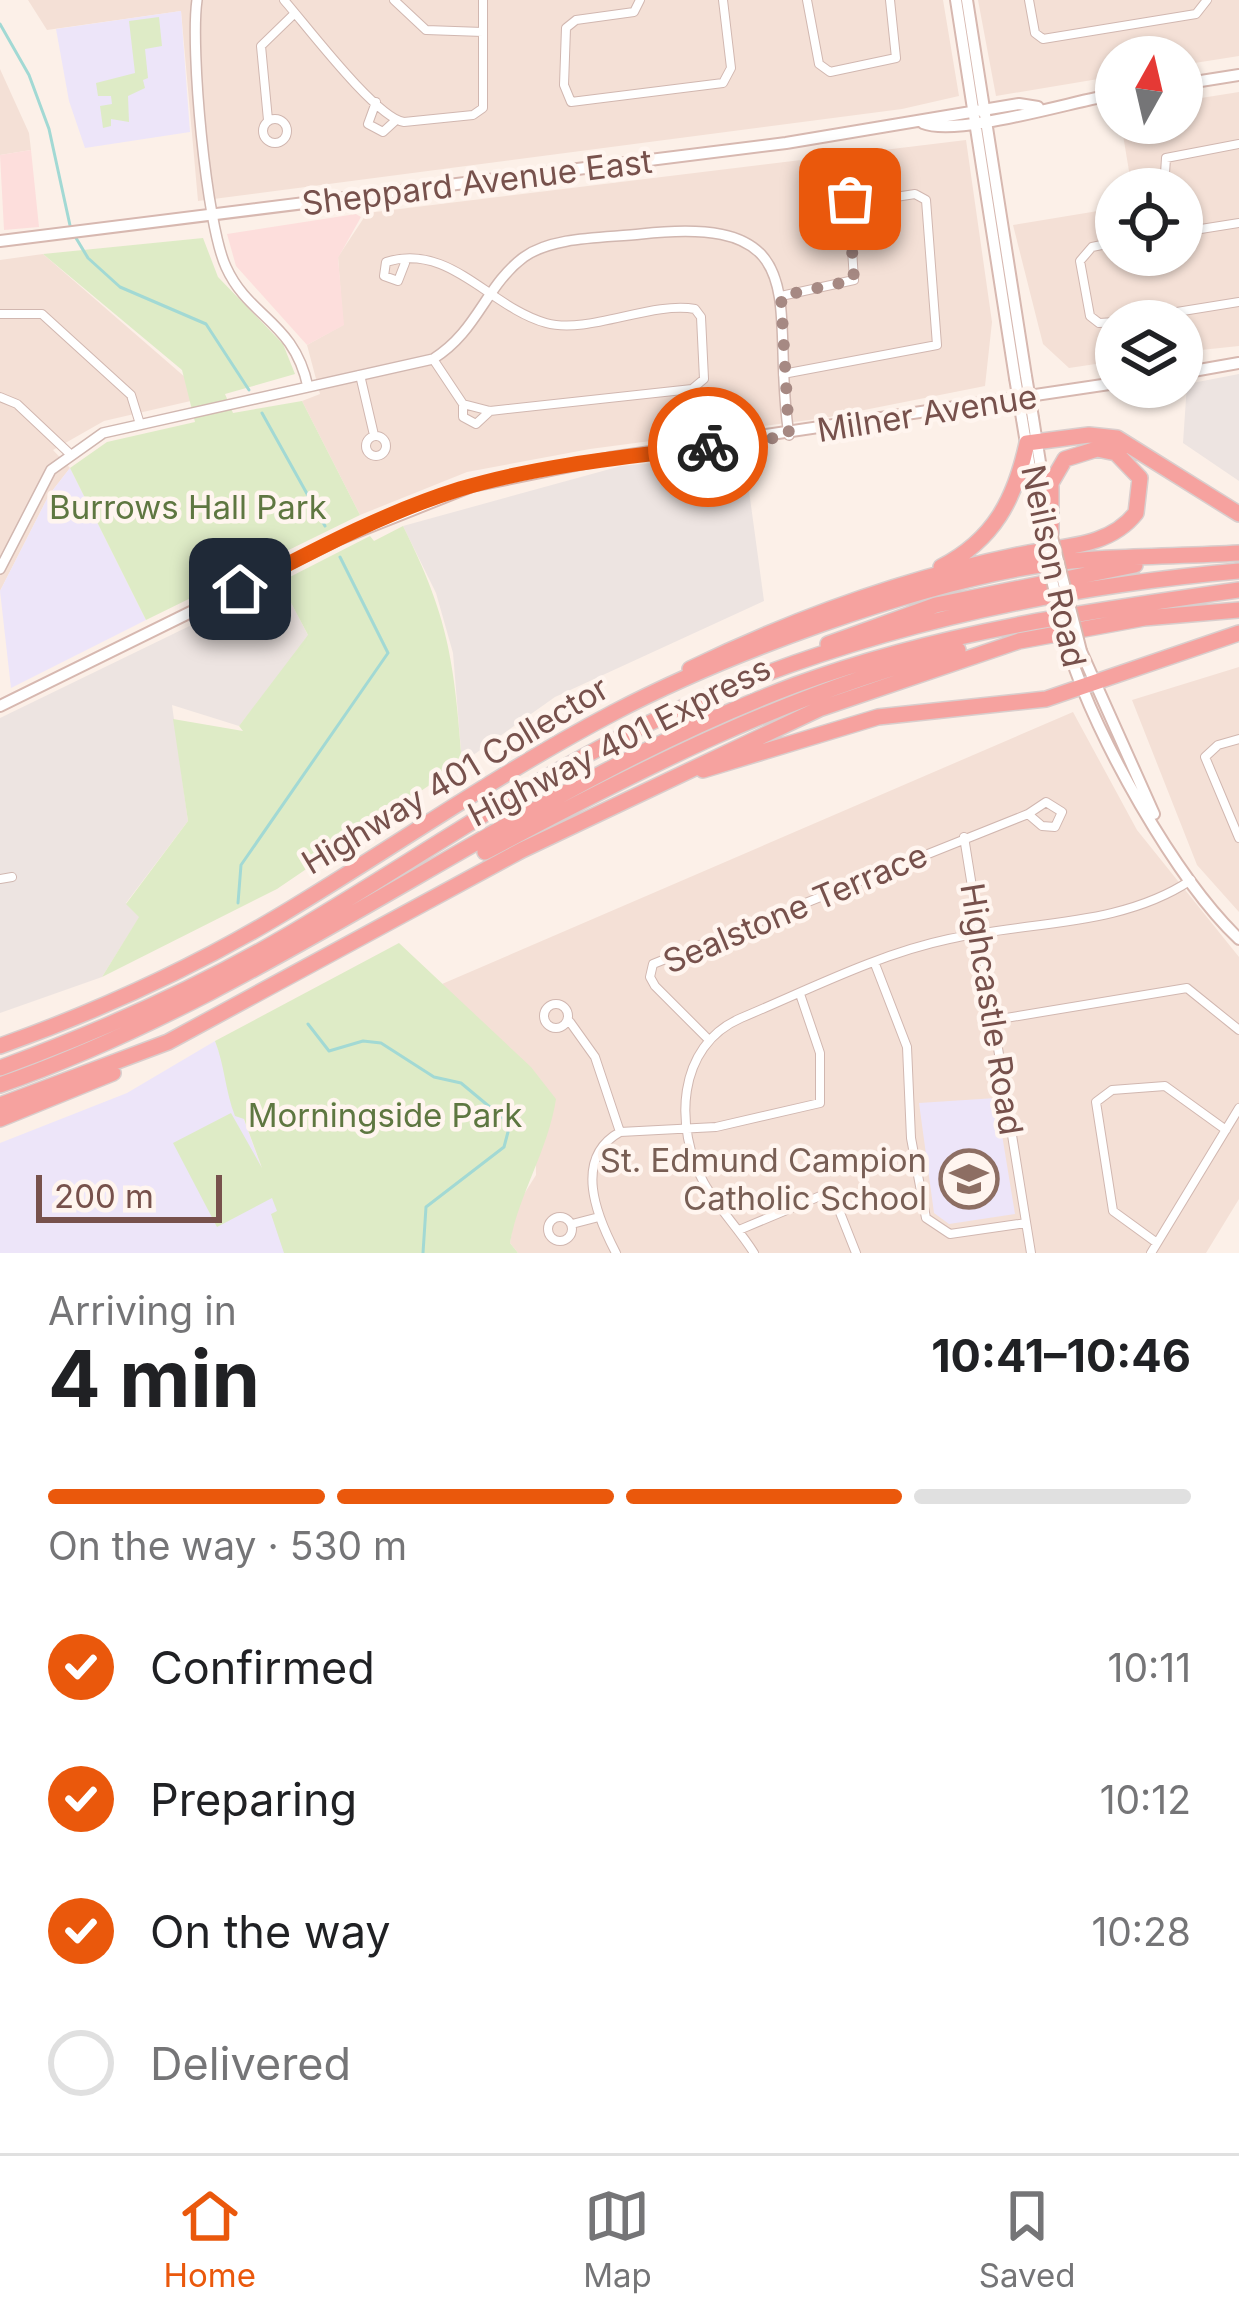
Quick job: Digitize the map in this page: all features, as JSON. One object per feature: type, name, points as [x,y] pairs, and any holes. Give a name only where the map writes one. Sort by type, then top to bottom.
[{"type":"highway","points":[[617,710],[643,692],[728,651],[968,553],[993,530],[1032,442],[1117,438],[1239,514]]},
{"type":"highway","points":[[818,614],[962,568],[1107,538],[1136,513],[1139,478],[1129,463],[1097,449],[1079,450],[1065,459],[1051,483],[1046,534]]},
{"type":"highway","name":"Highway 401 Collector","points":[[0,1046],[146,986],[236,940],[516,766],[617,710],[752,653],[965,580],[1039,566],[1239,553]]},
{"type":"highway","points":[[745,682],[796,656],[936,605],[1161,557]]},
{"type":"highway","name":"Highway 401 Express","points":[[0,1068],[122,1017],[278,941],[545,779],[642,727],[745,682],[918,626],[1015,602],[1148,579],[1239,571]]},
{"type":"highway","name":"Highway 401 Express","points":[[0,1085],[216,992],[656,749],[794,686],[1039,617],[1239,590]]},
{"type":"highway","points":[[426,874],[468,861],[655,763],[804,700],[935,656],[1144,618],[1239,610]]},
{"type":"highway","points":[[676,774],[878,717],[1005,707],[1239,633]]},
{"type":"highway","points":[[0,1120],[96,1082],[522,850],[676,774],[819,709],[1019,640]]},
{"type":"highway","points":[[0,1105],[168,1042]]},
{"type":"main road","name":"Neilson Road","points":[[956,0],[1046,534],[1076,653],[1086,684],[1159,829],[1191,880],[1239,939]]},
{"type":"main road","name":"Neilson Road","points":[[968,0],[979,116]]},
{"type":"main road","points":[[1203,81],[1239,75]]},
{"type":"main road","name":"Sheppard Avenue East","points":[[0,242],[21,244],[31,237],[59,233],[1095,98]]},
{"type":"main road","points":[[1203,369],[1239,363]]},
{"type":"main road","name":"Milner Avenue","points":[[0,706],[339,538],[456,490],[592,461],[789,436],[1095,386]]},
{"type":"street","points":[[197,0],[196,71],[213,215],[226,267],[288,335],[308,387]]},
{"type":"street","points":[[284,0],[395,121]]},
{"type":"street","points":[[394,0],[426,30],[483,32]]},
{"type":"street","points":[[376,102],[372,128],[383,132],[395,121],[479,112],[483,0]]},
{"type":"street","points":[[640,0],[634,12],[576,20],[566,28],[564,85],[571,102],[723,83],[731,68],[723,0]]},
{"type":"street","points":[[807,0],[820,64],[830,72],[896,58],[890,0]]},
{"type":"street","points":[[1029,0],[1035,33],[1046,39],[1192,15],[1204,10],[1207,0]]},
{"type":"street","points":[[268,120],[261,46],[295,13]]},
{"type":"street","points":[[1165,168],[1166,158],[1239,144]]},
{"type":"street","points":[[781,296],[851,283],[857,274],[851,228],[857,203],[915,194],[926,200],[938,343],[927,351],[782,374]]},
{"type":"street","points":[[1203,229],[1239,223]]},
{"type":"street","points":[[0,569],[38,490],[69,453],[104,433],[433,359],[467,334],[525,256],[544,248],[700,227],[737,236],[760,253],[781,296],[789,436]]},
{"type":"street","points":[[1095,246],[1080,258],[1090,316],[1095,320]]},
{"type":"street","points":[[405,262],[442,262],[545,323],[695,309],[701,317],[704,379],[692,388],[490,411],[463,404],[433,359]]},
{"type":"street","points":[[1203,308],[1239,302]]},
{"type":"street","points":[[0,314],[41,314],[130,395],[140,424]]},
{"type":"street","points":[[360,375],[374,435]]},
{"type":"street","points":[[0,397],[17,404],[69,453]]},
{"type":"street","points":[[1239,740],[1218,745],[1205,757],[1239,838]]},
{"type":"street","name":"Sealstone Terrace","points":[[709,1040],[656,986],[650,977],[653,964],[1028,814]]},
{"type":"street","name":"Highcastle Road","points":[[964,837],[1031,1253]]},
{"type":"street","points":[[0,879],[12,877]]},
{"type":"street","points":[[754,1253],[705,1184],[686,1129],[686,1089],[709,1040],[731,1023],[875,964],[980,934],[1142,907],[1191,880]]},
{"type":"street","points":[[875,964],[907,1047],[911,1138],[926,1218],[950,1234],[1026,1223]]},
{"type":"street","points":[[994,1020],[1187,988],[1239,1030]]},
{"type":"street","points":[[616,1253],[599,1217],[593,1162],[604,1143],[620,1132],[686,1129],[820,1103],[820,1053],[800,994]]},
{"type":"street","points":[[570,1022],[595,1057],[620,1132]]},
{"type":"street","points":[[1157,1243],[1114,1211],[1096,1102],[1112,1090],[1165,1086],[1226,1130]]},
{"type":"street","points":[[1151,1253],[1239,1108]]},
{"type":"street","points":[[739,1230],[825,1194],[835,1200],[856,1253]]},
{"type":"street","points":[[572,1224],[599,1217]]},
{"type":"shaded area","points":[[28,0],[943,0],[959,96],[902,109],[198,201],[181,11],[47,30]]},
{"type":"shaded area","points":[[978,0],[1239,0],[1239,56],[1203,62],[1203,36],[1095,36],[1095,80],[996,96]]},
{"type":"shaded area","points":[[181,11],[190,132],[85,148],[69,101],[56,29]]},
{"type":"shaded area","points":[[0,69],[29,133],[31,150],[0,155]]},
{"type":"shaded area","points":[[1239,92],[1239,346],[1203,350],[1203,300],[1095,300],[1095,364],[1069,368],[1043,344],[1013,225],[1095,211],[1095,276],[1203,276],[1203,168],[1128,168],[1124,144],[1203,144],[1203,98]]},
{"type":"shaded area","points":[[966,140],[992,322],[985,386],[824,418],[590,449],[467,472],[360,515],[302,401],[320,394],[307,345],[343,325],[338,257],[367,213]]},
{"type":"shaded area","points":[[31,150],[39,227],[4,230],[0,155]]},
{"type":"shaded area","points":[[356,214],[361,217],[338,258],[344,325],[307,345],[236,266],[227,234]]},
{"type":"shaded area","points":[[43,254],[208,397],[104,421],[53,450],[70,468],[49,495],[0,591],[0,260]]},
{"type":"shaded area","points":[[1239,374],[1239,481],[1183,443],[1185,408],[1203,408],[1203,381]]},
{"type":"shaded area","points":[[744,454],[764,601],[555,697],[462,763],[453,653],[436,593],[403,526],[621,466]]},
{"type":"shaded area","points":[[70,468],[146,620],[11,688],[0,591],[49,495]]},
{"type":"shaded area","points":[[280,582],[309,637],[239,726],[172,705],[188,821],[126,903],[140,916],[102,977],[0,1013],[0,718]]},
{"type":"shaded area","points":[[1239,667],[1239,912],[1197,865],[1132,700]]},
{"type":"shaded area","points":[[1073,712],[1137,830],[1239,957],[1239,1199],[1206,1253],[518,1253],[510,1243],[516,1207],[536,1175],[535,1076],[442,984]]},
{"type":"shaded area","points":[[215,1041],[293,1253],[0,1253],[0,1143],[127,1093]]},
{"type":"shaded area","name":"St. Edmund Campion Catholic School","points":[[996,1098],[1015,1214],[949,1224],[934,1213],[919,1103]]},
{"type":"green space","points":[[159,17],[162,46],[145,49],[148,78],[143,80],[145,88],[128,96],[129,122],[111,119],[111,126],[103,128],[100,106],[112,104],[111,96],[98,96],[96,83],[135,73],[129,21]]},
{"type":"green space","name":"Burrows Hall Park","points":[[203,238],[218,277],[283,344],[295,374],[225,394],[233,413],[302,401],[360,515],[146,620],[70,468],[107,442],[195,422],[182,370],[43,254]]},
{"type":"green space","points":[[403,526],[447,641],[462,763],[277,889],[102,977],[139,917],[126,904],[188,821],[173,719],[243,731],[239,726],[308,635],[280,582],[370,536],[374,541]]},
{"type":"green space","name":"Morningside Park","points":[[399,943],[531,1067],[556,1099],[514,1225],[510,1243],[518,1253],[284,1253],[271,1214],[277,1211],[272,1198],[217,1227],[173,1143],[231,1113],[262,1168],[244,1119],[235,1116],[215,1041]]},
{"type":"waterway","points":[[0,24],[29,75],[49,129],[71,230]]},
{"type":"waterway","points":[[76,238],[88,258],[120,287],[206,324],[249,390]]},
{"type":"waterway","points":[[262,413],[325,526]]},
{"type":"waterway","points":[[238,903],[241,865],[388,653],[340,557]]},
{"type":"waterway","points":[[308,1024],[329,1051],[363,1041],[381,1043],[434,1077],[461,1083],[503,1118],[508,1132],[504,1147],[426,1207],[423,1253]]},
{"type":"way so far","points":[[708,447],[789,436],[781,296],[846,286],[854,280],[850,218],[857,203],[850,199]]},
{"type":"place","name":"St. Edmund Campion Catholic School","points":[[969,1179]]},
{"type":"route","points":[[240,589],[339,538],[456,490],[610,458],[708,447]]}]
